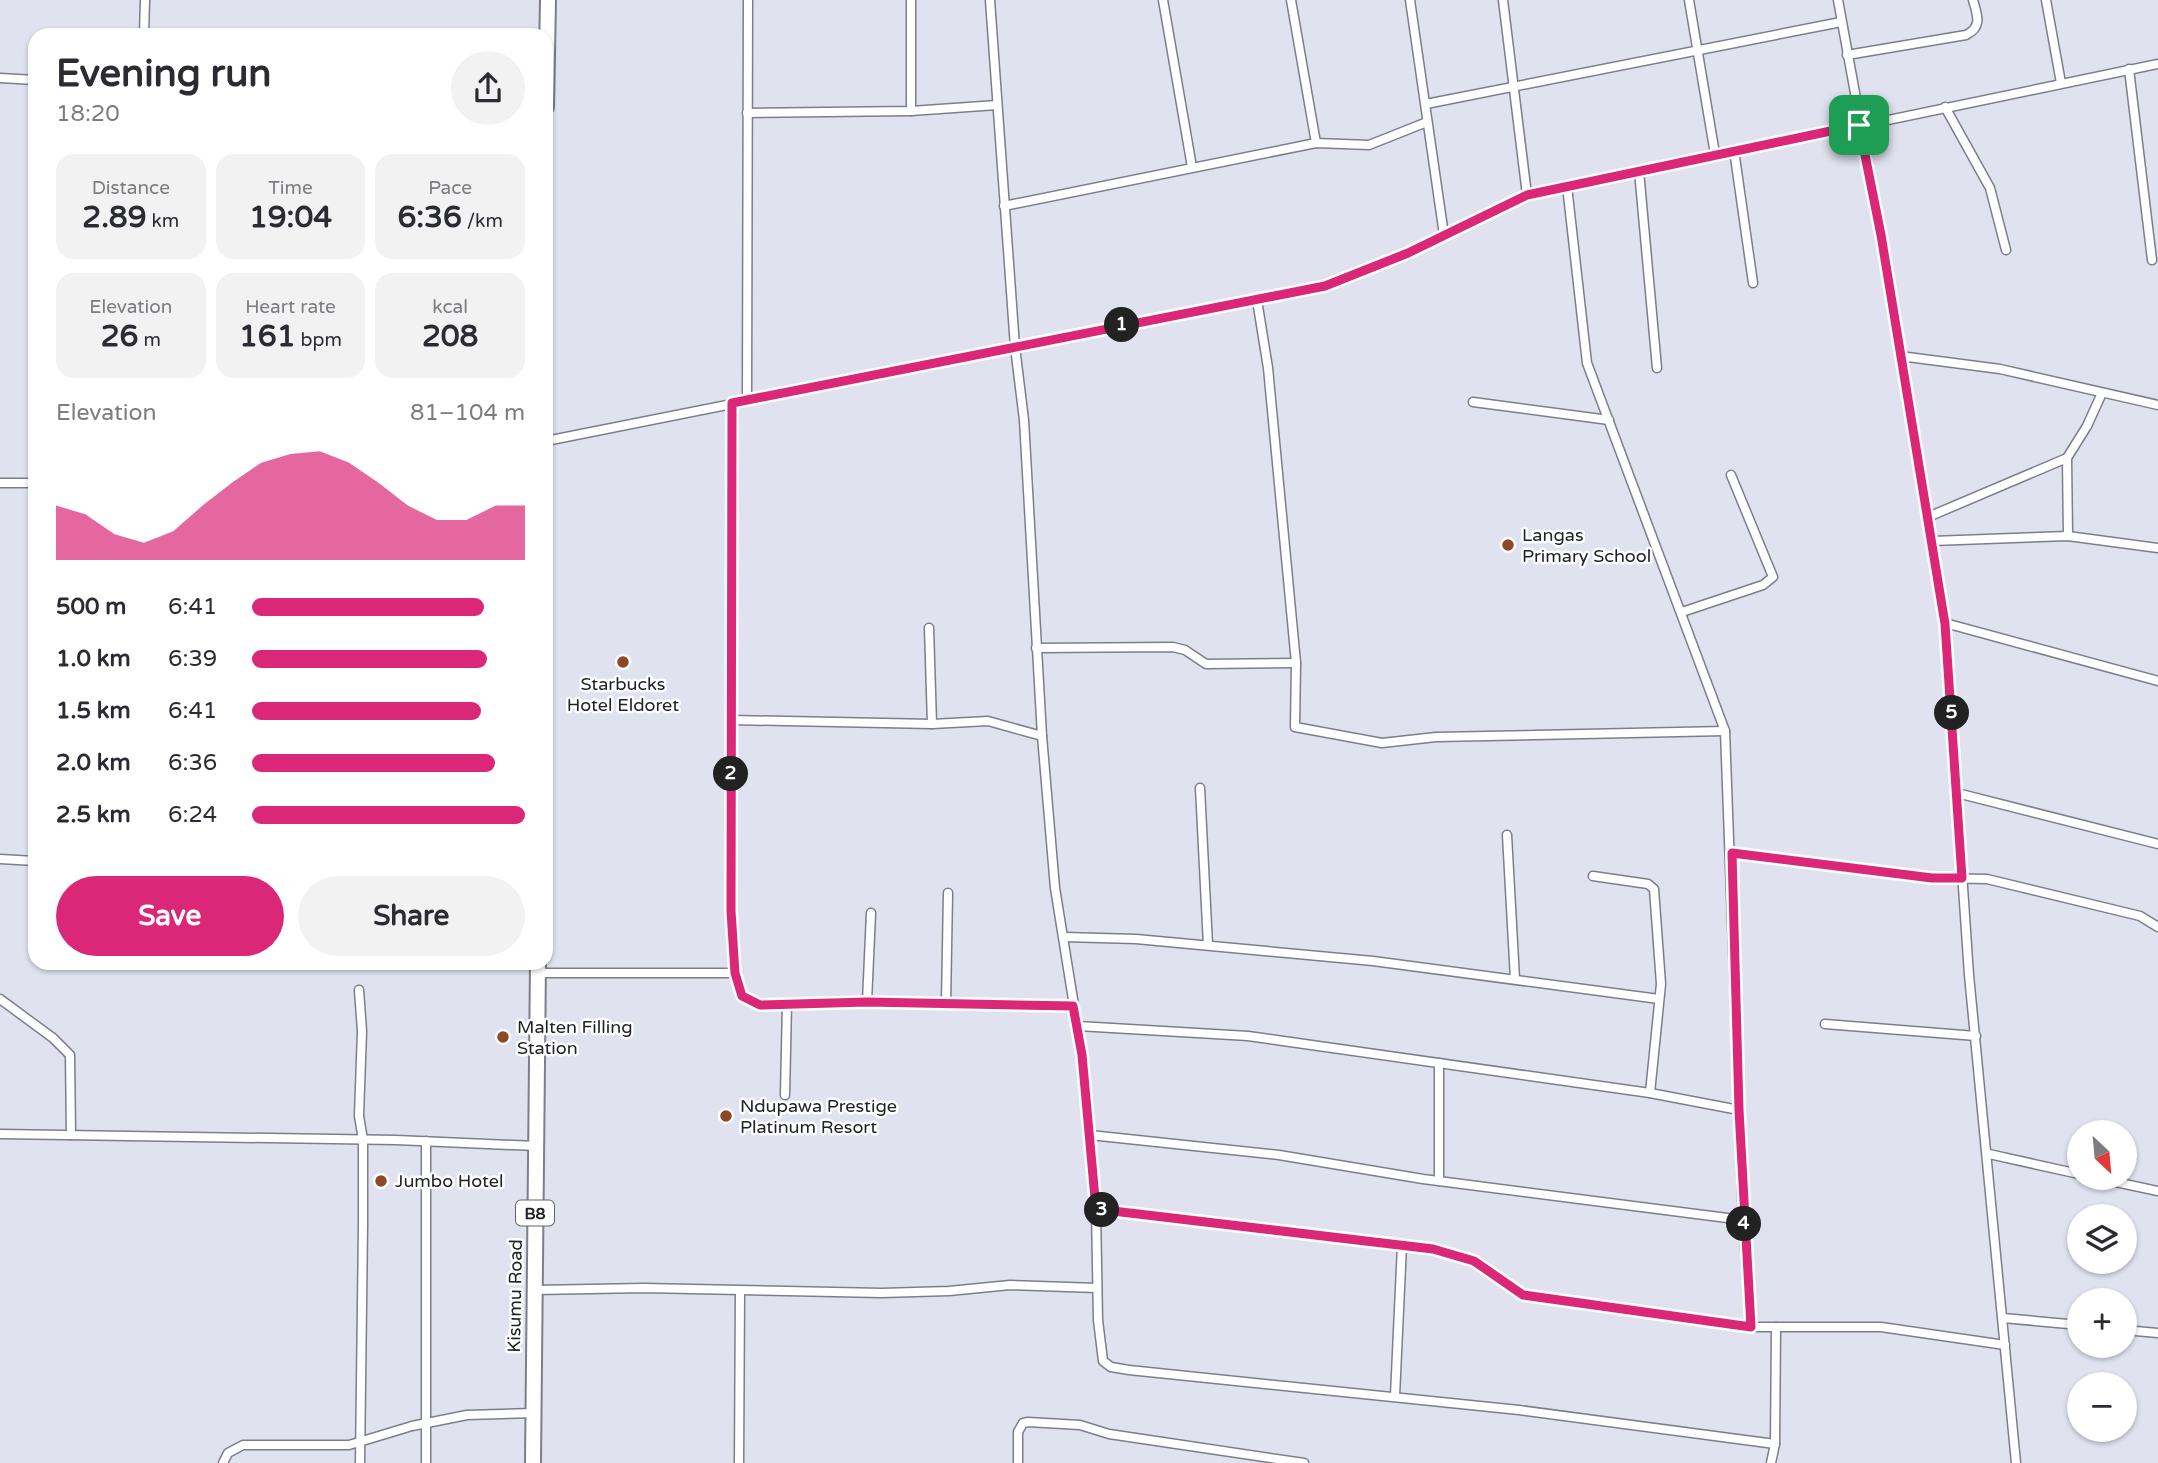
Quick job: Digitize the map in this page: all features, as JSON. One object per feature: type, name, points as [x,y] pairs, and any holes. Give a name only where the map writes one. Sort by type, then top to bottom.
[{"type":"highway","points":[[547,28],[548,0]]},
{"type":"highway","name":"Kisumu Road","points":[[533,1463],[538,970]]},
{"type":"street","points":[[144,28],[145,0]]},
{"type":"street","points":[[747,399],[748,0]]},
{"type":"street","points":[[911,0],[911,111]]},
{"type":"street","points":[[990,0],[1015,347],[1024,420],[1042,736],[1055,888],[1078,1026],[1090,1135],[1096,1209],[1101,1355],[1111,1367],[1395,1396],[1674,1429],[1775,1444]]},
{"type":"street","points":[[1163,0],[1192,167]]},
{"type":"street","points":[[1291,0],[1316,143]]},
{"type":"street","points":[[1410,0],[1444,234]]},
{"type":"street","points":[[1503,0],[1527,195]]},
{"type":"street","points":[[1689,0],[1715,154]]},
{"type":"street","points":[[1838,0],[1945,624],[1962,878],[2017,1463]]},
{"type":"street","points":[[1847,55],[1966,35],[1976,27],[1978,21],[1973,0]]},
{"type":"street","points":[[2046,0],[2061,83]]},
{"type":"street","points":[[1426,103],[1514,88],[1841,22]]},
{"type":"street","points":[[553,440],[1338,282],[1527,195],[2158,64]]},
{"type":"street","points":[[2130,69],[2152,260]]},
{"type":"street","points":[[0,78],[28,80]]},
{"type":"street","points":[[747,113],[911,111],[997,105]]},
{"type":"street","points":[[1945,107],[1990,188],[2006,250]]},
{"type":"street","points":[[1004,206],[1316,143],[1369,145],[1427,122]]},
{"type":"street","points":[[1734,150],[1753,283]]},
{"type":"street","points":[[1639,171],[1657,368]]},
{"type":"street","points":[[1567,186],[1587,363],[1725,732],[1732,853],[1739,1110],[1751,1327]]},
{"type":"street","points":[[1257,300],[1268,368],[1296,663],[1295,727],[1363,741],[1396,743],[1436,737],[1725,732]]},
{"type":"street","points":[[1900,356],[2000,369],[2158,405]]},
{"type":"street","points":[[2068,536],[2067,458],[2087,426],[2102,393]]},
{"type":"street","points":[[1473,402],[1609,420]]},
{"type":"street","points":[[732,403],[731,911],[735,973],[742,996],[760,1005],[867,1002],[1073,1006]]},
{"type":"street","points":[[1928,517],[2067,458]]},
{"type":"street","points":[[1682,612],[1763,585],[1773,577],[1731,475]]},
{"type":"street","points":[[0,483],[28,483]]},
{"type":"street","points":[[1932,541],[2068,536],[2158,548]]},
{"type":"street","points":[[1945,624],[2158,681]]},
{"type":"street","points":[[929,628],[932,724]]},
{"type":"street","points":[[1036,648],[1173,647],[1185,650],[1206,664],[1296,663]]},
{"type":"street","points":[[732,720],[932,724],[988,721],[1042,736]]},
{"type":"street","points":[[1200,788],[1208,945]]},
{"type":"street","points":[[1957,793],[2158,844]]},
{"type":"street","points":[[1507,835],[1515,979]]},
{"type":"street","points":[[1732,853],[1932,878],[2004,883],[2140,916],[2158,927]]},
{"type":"street","points":[[0,859],[28,861]]},
{"type":"street","points":[[1593,876],[1648,884],[1654,889],[1660,957],[1650,1093]]},
{"type":"street","points":[[946,1003],[948,893]]},
{"type":"street","points":[[867,1002],[871,913]]},
{"type":"street","points":[[1064,937],[1208,945],[1515,979],[1659,999]]},
{"type":"street","points":[[553,968],[735,973]]},
{"type":"street","points":[[359,990],[362,1031],[359,1116],[363,1140],[360,1463]]},
{"type":"street","points":[[0,999],[53,1038],[70,1055],[71,1135]]},
{"type":"street","points":[[785,1095],[787,1004]]},
{"type":"street","points":[[1825,1024],[1976,1036]]},
{"type":"street","points":[[1078,1026],[1248,1036],[1650,1093],[1739,1110]]},
{"type":"street","points":[[1439,1063],[1440,1181]]},
{"type":"street","points":[[0,1134],[162,1139],[426,1141],[536,1146]]},
{"type":"street","points":[[1090,1135],[1279,1155],[1440,1181],[1744,1220]]},
{"type":"street","points":[[426,1141],[426,1463]]},
{"type":"street","points":[[1989,1154],[2067,1171]]},
{"type":"street","points":[[2137,1187],[2158,1191]]},
{"type":"street","points":[[1096,1209],[1433,1249],[1474,1261],[1523,1295],[1751,1327],[1881,1328],[2005,1345]]},
{"type":"street","points":[[1395,1396],[1402,1245]]},
{"type":"street","points":[[535,1290],[644,1288],[895,1293],[1010,1285],[1097,1288]]},
{"type":"street","points":[[739,1463],[740,1291]]},
{"type":"street","points":[[2003,1318],[2067,1324]]},
{"type":"street","points":[[1771,1463],[1775,1444],[1776,1327]]},
{"type":"street","points":[[2137,1331],[2158,1333]]},
{"type":"street","points":[[223,1463],[228,1453],[243,1446],[337,1446],[427,1423],[480,1413],[533,1413]]},
{"type":"street","points":[[1018,1463],[1018,1432],[1023,1423],[1028,1422],[1080,1424],[1109,1434],[1304,1463]]},
{"type":"place","name":"Langas Primary School","points":[[1508,545]]},
{"type":"place","name":"Starbucks Hotel Eldoret","points":[[623,662]]},
{"type":"place","name":"Malten Filling Station","points":[[503,1037]]},
{"type":"place","name":"Ndupawa Prestige Platinum Resort","points":[[726,1116]]},
{"type":"place","name":"Jumbo Hotel","points":[[381,1181]]},
{"type":"route","points":[[1859,125],[1881,235],[1945,624],[1962,878],[1932,878],[1732,853],[1739,1110],[1751,1327],[1523,1295],[1474,1261],[1433,1249],[1096,1209],[1082,1055],[1073,1006],[867,1002],[760,1005],[742,996],[735,973],[731,911],[732,403],[1325,286],[1408,253],[1527,195],[1859,125]]}]
